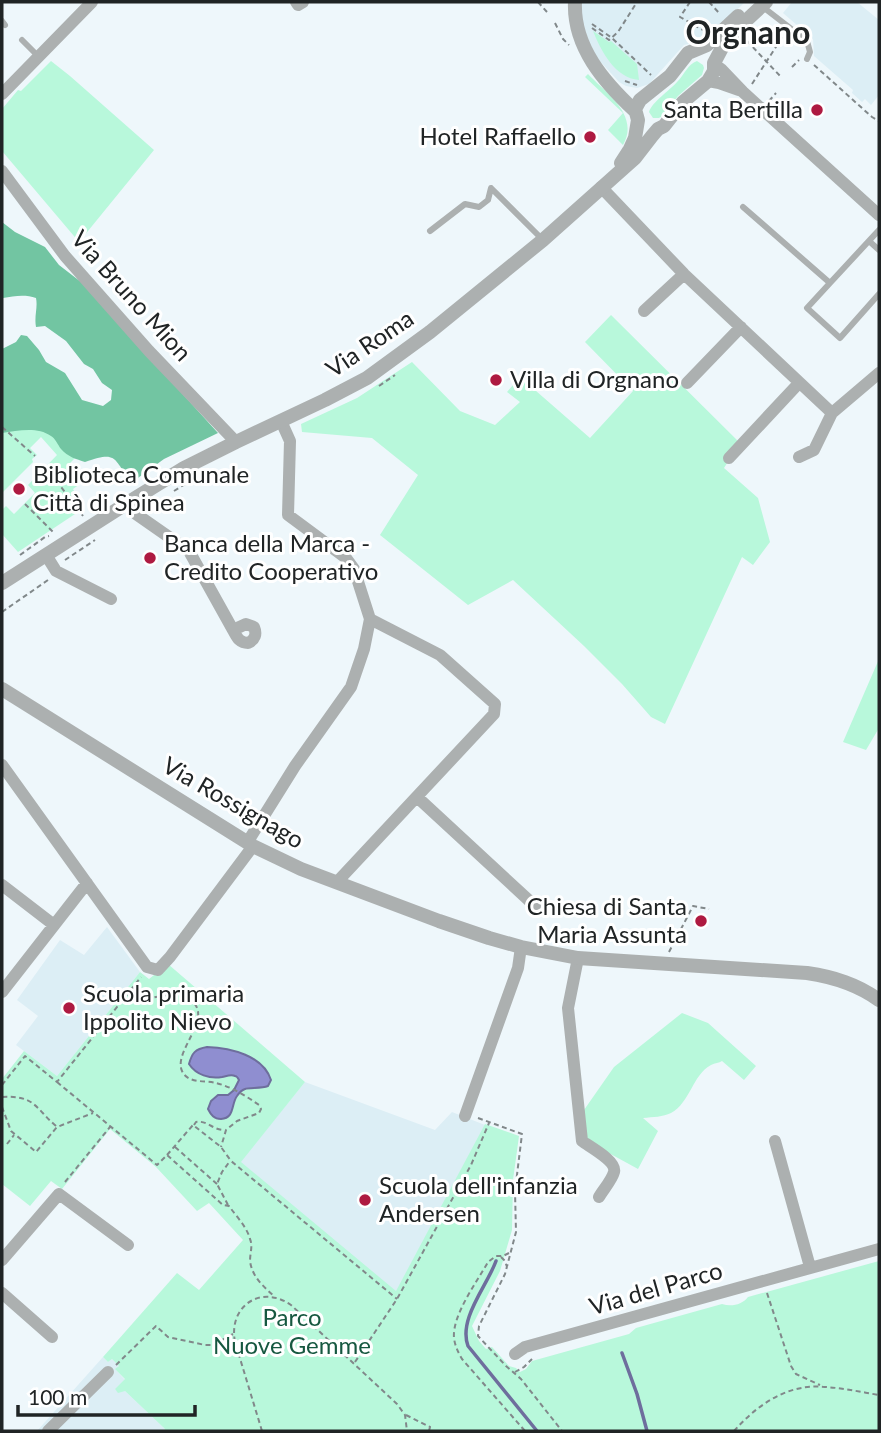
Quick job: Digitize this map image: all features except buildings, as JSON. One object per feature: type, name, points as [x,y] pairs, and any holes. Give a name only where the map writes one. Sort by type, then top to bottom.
[{"type":"street","points":[[2,94],[92,2]]},
{"type":"street","points":[[296,2],[298,5],[303,2]]},
{"type":"street","points":[[575,2],[575,18],[583,45],[594,66],[644,127],[658,129]]},
{"type":"street","name":"Via Roma","points":[[604,184],[635,138],[639,100],[670,76],[688,53],[707,45],[760,3]]},
{"type":"street","name":"Via Roma","points":[[2,583],[184,468],[340,393],[376,372],[430,332],[543,240],[635,158],[683,102],[708,81],[723,46],[760,3]]},
{"type":"street","points":[[697,50],[708,54],[714,64],[746,90],[879,215]]},
{"type":"street","points":[[607,80],[629,94],[652,92]]},
{"type":"street","points":[[708,81],[746,90]]},
{"type":"street","name":"Via Bruno Mion","points":[[2,171],[65,256],[149,351],[236,442]]},
{"type":"street","points":[[604,184],[684,274],[832,413]]},
{"type":"street","points":[[644,311],[684,274]]},
{"type":"street","points":[[687,383],[741,327]]},
{"type":"street","points":[[799,457],[814,450],[832,413],[879,373]]},
{"type":"street","points":[[729,458],[799,383]]},
{"type":"street","points":[[2,765],[152,969],[200,917],[250,845],[295,766],[351,687],[364,649],[370,619],[354,569],[346,558],[288,515],[290,441],[281,421]]},
{"type":"street","points":[[129,502],[136,514],[189,551],[233,630]]},
{"type":"street","points":[[46,555],[56,571],[111,599]]},
{"type":"street","points":[[337,883],[494,714],[495,704],[440,655],[370,619]]},
{"type":"street","name":"Via Rossignago","points":[[2,689],[250,845],[337,883],[476,934],[521,947],[578,958],[807,973],[842,980],[878,997]]},
{"type":"street","points":[[417,797],[535,906]]},
{"type":"street","points":[[3,989],[87,883]]},
{"type":"street","points":[[2,885],[54,925]]},
{"type":"street","points":[[465,1114],[519,968],[521,947]]},
{"type":"street","points":[[578,958],[568,1008],[582,1141],[610,1161],[614,1167],[614,1173],[599,1197]]},
{"type":"street","points":[[775,1141],[810,1267]]},
{"type":"street","points":[[2,1260],[59,1194],[128,1245]]},
{"type":"street","name":"Via del Parco","points":[[515,1354],[525,1347],[879,1249]]},
{"type":"street","points":[[2,1293],[52,1337]]},
{"type":"street","points":[[48,1431],[108,1372]]},
{"type":"lane","points":[[760,3],[807,41],[810,52],[807,59]]},
{"type":"lane","points":[[22,40],[39,57]]},
{"type":"lane","points":[[430,231],[465,204],[479,207],[488,200],[491,188],[543,240]]},
{"type":"lane","points":[[743,207],[830,284]]},
{"type":"lane","points":[[879,230],[807,308],[839,338],[879,294]]},
{"type":"lane","points":[[869,241],[879,250]]},
{"type":"path","points":[[538,2],[547,12]]},
{"type":"path","points":[[593,38],[588,26],[609,40],[618,32],[637,2]]},
{"type":"path","points":[[690,2],[680,17],[704,30]]},
{"type":"path","points":[[709,2],[720,14]]},
{"type":"path","points":[[587,21],[612,38],[649,73]]},
{"type":"path","points":[[555,23],[569,45]]},
{"type":"path","points":[[746,90],[786,31]]},
{"type":"path","points":[[741,35],[782,78]]},
{"type":"path","points":[[807,59],[879,121]]},
{"type":"path","points":[[768,102],[776,93]]},
{"type":"path","points":[[2,427],[35,456]]},
{"type":"path","points":[[46,467],[83,517]]},
{"type":"path","points":[[176,489],[200,475]]},
{"type":"path","points":[[20,555],[45,537],[56,535],[25,504]]},
{"type":"path","points":[[70,556],[103,535]]},
{"type":"path","points":[[2,612],[52,578]]},
{"type":"path","points":[[668,953],[693,906],[709,909]]},
{"type":"path","points":[[57,1082],[132,988],[152,969]]},
{"type":"path","points":[[132,988],[146,998],[175,994],[195,1002],[197,1020],[182,1056],[181,1070],[189,1079],[215,1083],[241,1093],[260,1105],[259,1113],[237,1121],[226,1130],[221,1147]]},
{"type":"path","points":[[2,1086],[25,1056],[157,1165],[196,1122],[205,1122],[214,1128],[226,1130]]},
{"type":"path","points":[[2,1097],[16,1097],[33,1102],[57,1127]]},
{"type":"path","points":[[2,1107],[11,1131],[36,1152],[57,1127],[94,1112]]},
{"type":"path","points":[[465,1114],[522,1134],[515,1191],[516,1231],[501,1284],[479,1326],[478,1336],[521,1379],[562,1431]]},
{"type":"path","points":[[354,1363],[397,1298],[471,1165],[489,1122]]},
{"type":"path","points":[[193,1125],[221,1147],[230,1161],[397,1298]]},
{"type":"path","points":[[60,1188],[111,1126]]},
{"type":"path","points":[[7,1144],[15,1134]]},
{"type":"path","points":[[174,1147],[217,1184],[250,1235],[250,1261],[260,1283],[276,1297],[291,1305],[397,1404],[405,1415],[434,1431]]},
{"type":"path","points":[[167,1155],[223,1205],[229,1206]]},
{"type":"path","points":[[217,1184],[230,1161]]},
{"type":"path","points":[[511,1251],[488,1262],[456,1321],[454,1337],[462,1359],[525,1431]]},
{"type":"path","points":[[500,1257],[507,1267]]},
{"type":"path","points":[[766,1288],[796,1374],[823,1386],[879,1395]]},
{"type":"path","points":[[262,1431],[233,1334],[235,1320],[243,1307],[261,1297],[276,1297]]},
{"type":"path","points":[[108,1372],[156,1326],[168,1337],[205,1345],[213,1345],[233,1334]]},
{"type":"path","points":[[734,1431],[750,1414],[768,1401],[793,1390],[823,1386]]},
{"type":"path","points":[[405,1415],[407,1431]]},
{"type":"shaded area","points":[[582,2],[745,2],[711,35],[684,45],[649,84],[637,88],[619,82],[598,59],[591,48],[582,21]]},
{"type":"shaded area","points":[[792,2],[857,2],[879,20],[879,95],[871,105],[865,99],[862,102],[852,93],[853,90],[814,56],[813,39],[783,13]]},
{"type":"shaded area","name":"Scuola primaria Ippolito Nievo","points":[[107,927],[140,972],[57,1076],[16,1045],[38,1016],[17,1000],[60,940],[84,955]]},
{"type":"shaded area","name":"Scuola dell'infanzia Andersen","points":[[305,1082],[435,1130],[452,1112],[485,1125],[396,1292],[240,1162]]},
{"type":"shaded area","points":[[103,1357],[108,1362],[112,1359],[119,1366],[116,1370],[125,1380],[115,1390],[125,1391],[166,1430],[37,1431]]},
{"type":"green space","points":[[593,31],[611,41],[637,64],[639,80],[616,69],[600,47]]},
{"type":"green space","points":[[51,61],[154,150],[79,242],[2,151],[2,109],[18,90],[21,91]]},
{"type":"green space","points":[[697,61],[703,65],[702,75],[678,96],[662,116],[653,118],[649,112],[654,104]]},
{"type":"green space","points":[[588,74],[619,105],[624,114],[627,134],[623,145],[608,130],[623,113],[585,77]]},
{"type":"green space","points":[[2,222],[15,232],[45,247],[59,265],[81,282],[218,433],[164,459],[131,483],[117,462],[109,457],[85,462],[75,459],[64,452],[52,437],[40,431],[2,433],[2,349],[16,342],[21,335],[27,336],[46,362],[65,373],[82,400],[103,406],[111,400],[112,390],[102,383],[93,369],[84,364],[66,341],[45,326],[36,327],[36,298],[3,298]]},
{"type":"green space","points":[[611,315],[740,443],[724,468],[758,498],[770,542],[753,565],[742,557],[665,724],[651,717],[584,646],[513,580],[468,605],[380,535],[418,475],[372,438],[302,432],[301,424],[357,398],[412,362],[460,411],[495,425],[520,402],[507,392],[520,377],[590,438],[633,391],[585,342]]},
{"type":"green space","points":[[2,379],[76,457],[67,466],[83,482],[71,493],[84,508],[18,552],[2,534],[2,510],[6,506],[14,514],[35,493],[28,485],[57,455],[41,437],[30,448],[37,455],[32,459],[33,462],[2,493]]},
{"type":"green space","points":[[879,659],[879,728],[866,750],[843,742]]},
{"type":"green space","name":"Parco Nuove Gemme","points":[[168,964],[305,1082],[241,1162],[396,1291],[485,1124],[519,1136],[513,1180],[512,1230],[500,1271],[472,1326],[486,1349],[492,1347],[509,1366],[520,1372],[532,1361],[629,1334],[636,1328],[722,1304],[736,1305],[748,1297],[879,1261],[879,1431],[164,1431],[165,1429],[125,1391],[118,1393],[115,1389],[125,1379],[115,1369],[119,1366],[112,1359],[108,1362],[103,1357],[177,1273],[199,1290],[243,1240],[209,1203],[197,1211],[156,1167],[110,1129],[62,1189],[51,1181],[30,1206],[2,1184],[2,1079],[24,1051],[57,1076],[140,972],[149,979]]},
{"type":"green space","points":[[682,1013],[708,1023],[756,1066],[744,1080],[722,1061],[711,1065],[700,1075],[683,1103],[671,1113],[643,1118],[658,1131],[638,1169],[585,1140],[584,1110],[614,1067]]},
{"type":"water","points":[[207,1047],[245,1054],[261,1064],[271,1080],[268,1086],[242,1091],[235,1099],[229,1116],[221,1119],[212,1115],[208,1109],[211,1101],[218,1095],[228,1095],[239,1080],[232,1075],[208,1077],[192,1068],[189,1064],[193,1054]]},
{"type":"waterway","points":[[496,1261],[470,1314],[466,1336],[468,1346],[537,1431]]},
{"type":"waterway","points":[[622,1353],[647,1431]]},
{"type":"place","name":"Santa Bertilla","points":[[817,110]]},
{"type":"place","name":"Hotel Raffaello","points":[[590,137]]},
{"type":"place","name":"Villa di Orgnano","points":[[496,380]]},
{"type":"place","name":"Biblioteca Comunale Città di Spinea","points":[[19,489]]},
{"type":"place","name":"Banca della Marca - Credito Cooperativo","points":[[150,558]]},
{"type":"place","name":"Chiesa di Santa Maria Assunta","points":[[701,921]]},
{"type":"place","name":"Scuola primaria Ippolito Nievo","points":[[69,1008]]},
{"type":"place","name":"Scuola dell'infanzia Andersen","points":[[365,1200]]},
{"type":"district","name":"Orgnano","points":[[748,33]]}]
